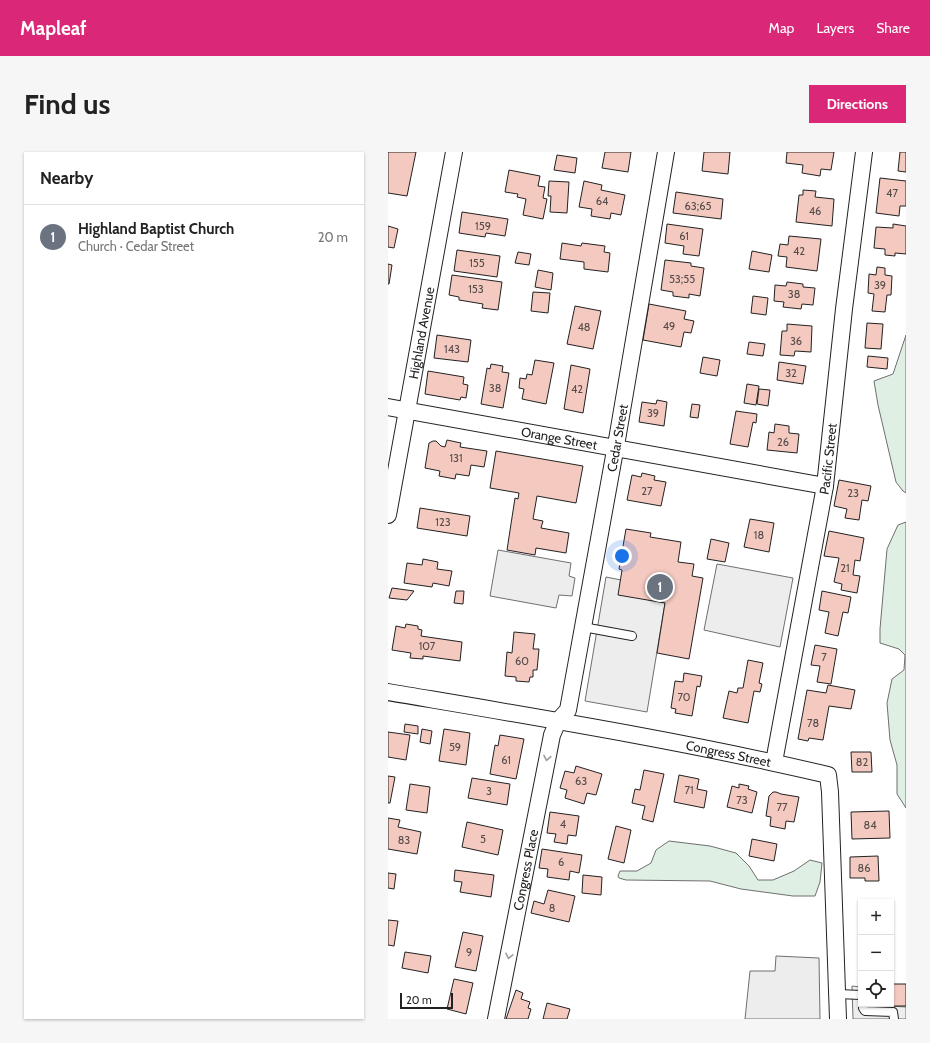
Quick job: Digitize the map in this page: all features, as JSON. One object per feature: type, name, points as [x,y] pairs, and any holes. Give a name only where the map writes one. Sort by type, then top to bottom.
[{"type":"street","name":"Highland Avenue","points":[[388,515],[454,152]]},
{"type":"street","name":"Cedar Street","points":[[558,721],[568,710],[666,152]]},
{"type":"street","name":"Pacific Street","points":[[774,762],[825,486],[844,309],[864,152]]},
{"type":"street","name":"Orange Street","points":[[388,407],[825,486]]},
{"type":"street","name":"Congress Street","points":[[388,692],[558,721],[774,762],[828,775],[830,792],[838,1019]]},
{"type":"street","name":"Congress Place","points":[[496,1019],[552,735],[558,721]]},
{"type":"lane","points":[[583,627],[632,636]]},
{"type":"lane","points":[[838,994],[858,995]]},
{"type":"lane","points":[[863,1007],[865,1011],[893,1012],[894,1019]]},
{"type":"green space","points":[[906,335],[906,493],[896,482],[874,381],[893,374]]},
{"type":"green space","points":[[906,522],[906,808],[897,794],[897,765],[890,740],[887,703],[892,679],[904,670],[905,655],[899,649],[880,643],[880,629],[887,549],[898,525]]},
{"type":"green space","points":[[669,841],[710,846],[736,853],[749,866],[758,880],[773,880],[794,871],[810,860],[822,863],[820,882],[815,896],[793,896],[741,889],[710,881],[626,880],[619,878],[618,876],[620,871],[637,871],[651,863],[656,850]]},
{"type":"shaded area","points":[[498,550],[571,563],[569,576],[575,578],[572,596],[559,595],[556,608],[490,596]]},
{"type":"shaded area","points":[[717,564],[793,578],[780,647],[704,630]]},
{"type":"shaded area","points":[[606,577],[621,580],[665,603],[647,712],[585,701]]},
{"type":"shaded area","points":[[776,956],[819,958],[820,1019],[745,1019],[750,971],[775,971]]},
{"type":"shaded area","points":[[852,986],[858,987],[858,1007],[906,1007],[906,1019],[853,1019]]},
{"type":"building","points":[[388,152],[416,152],[407,196],[388,193]]},
{"type":"building","points":[[605,152],[631,152],[628,172],[602,168]]},
{"type":"building","points":[[704,152],[730,152],[728,174],[702,171]]},
{"type":"building","points":[[787,152],[834,152],[831,170],[821,169],[820,176],[802,173],[803,165],[786,163]]},
{"type":"building","points":[[900,152],[906,152],[906,172],[898,171]]},
{"type":"building","points":[[557,155],[577,158],[575,173],[554,170]]},
{"type":"building","points":[[509,170],[540,176],[538,186],[545,187],[543,198],[547,199],[543,219],[523,215],[526,199],[517,197],[518,194],[505,192]]},
{"type":"building","points":[[880,178],[906,181],[906,206],[900,206],[899,216],[876,213]]},
{"type":"building","points":[[549,181],[569,182],[567,213],[550,212],[551,196],[548,196]]},
{"type":"building","points":[[584,181],[602,185],[601,190],[625,195],[621,215],[611,213],[610,219],[591,216],[592,209],[579,207]]},
{"type":"building","points":[[803,190],[816,191],[815,197],[834,199],[832,226],[796,222],[799,195],[803,195]]},
{"type":"building","points":[[676,192],[723,199],[721,219],[673,213]]},
{"type":"building","points":[[462,212],[508,219],[505,236],[486,233],[485,237],[459,233]]},
{"type":"building","points":[[667,224],[703,229],[699,256],[683,254],[684,246],[665,243]]},
{"type":"building","points":[[893,224],[906,226],[906,254],[895,253],[895,256],[885,255],[885,249],[874,248],[876,227],[893,228]]},
{"type":"building","points":[[388,226],[398,229],[394,248],[388,247]]},
{"type":"building","points":[[789,236],[821,239],[817,271],[786,267],[787,257],[778,256],[780,244],[788,245]]},
{"type":"building","points":[[562,243],[581,246],[582,243],[605,246],[604,252],[610,253],[608,272],[584,269],[584,262],[560,259]]},
{"type":"building","points":[[457,250],[500,256],[497,277],[454,271]]},
{"type":"building","points":[[752,251],[772,255],[769,272],[749,269]]},
{"type":"building","points":[[518,252],[531,254],[529,265],[515,263]]},
{"type":"building","points":[[665,260],[691,263],[691,266],[704,268],[700,296],[689,294],[689,298],[673,296],[673,292],[661,290]]},
{"type":"building","points":[[388,264],[392,265],[389,284],[388,284]]},
{"type":"building","points":[[877,267],[885,268],[885,275],[892,276],[891,295],[887,295],[885,312],[872,311],[874,294],[868,293],[869,274],[876,275]]},
{"type":"building","points":[[538,270],[553,273],[551,290],[535,287]]},
{"type":"building","points":[[452,275],[502,282],[498,310],[482,308],[483,304],[459,300],[459,297],[449,295]]},
{"type":"building","points":[[787,282],[803,284],[803,287],[815,288],[813,305],[802,304],[801,309],[783,307],[784,302],[774,301],[775,285],[786,286]]},
{"type":"building","points":[[533,292],[550,293],[548,313],[531,311]]},
{"type":"building","points":[[753,296],[768,298],[766,315],[751,313]]},
{"type":"building","points":[[649,304],[686,311],[684,319],[694,321],[691,333],[684,332],[681,347],[643,340]]},
{"type":"building","points":[[575,306],[601,311],[593,349],[567,344]]},
{"type":"building","points":[[867,323],[883,324],[881,349],[865,348]]},
{"type":"building","points":[[787,324],[812,326],[811,352],[795,351],[794,356],[780,355],[782,331],[787,331]]},
{"type":"building","points":[[437,335],[471,340],[468,362],[434,358]]},
{"type":"building","points":[[749,342],[765,344],[763,356],[747,354]]},
{"type":"building","points":[[868,356],[888,358],[887,369],[867,367]]},
{"type":"building","points":[[703,357],[720,360],[717,376],[700,373]]},
{"type":"building","points":[[535,360],[554,363],[546,404],[522,399],[524,389],[519,388],[520,378],[526,379],[527,374],[532,375]]},
{"type":"building","points":[[779,362],[806,366],[803,384],[777,380]]},
{"type":"building","points":[[491,364],[503,366],[502,372],[509,373],[503,408],[481,404],[487,368],[490,369]]},
{"type":"building","points":[[571,365],[590,369],[583,413],[564,409]]},
{"type":"building","points":[[428,371],[464,377],[463,384],[468,385],[466,398],[461,397],[460,400],[425,394]]},
{"type":"building","points":[[747,384],[759,386],[756,405],[744,403]]},
{"type":"building","points":[[759,389],[770,390],[768,406],[757,404]]},
{"type":"building","points":[[657,400],[667,402],[664,426],[639,422],[642,402],[656,404]]},
{"type":"building","points":[[692,404],[700,405],[698,418],[690,417]]},
{"type":"building","points":[[736,411],[757,414],[756,423],[753,422],[748,447],[730,444]]},
{"type":"building","points":[[775,424],[789,426],[789,433],[799,434],[797,453],[767,450],[769,432],[774,433]]},
{"type":"building","points":[[447,440],[461,443],[460,447],[487,451],[484,467],[471,465],[469,476],[456,474],[455,479],[439,476],[440,471],[425,468],[429,443],[436,441],[441,446],[445,447]]},
{"type":"building","points":[[496,451],[583,466],[576,503],[537,496],[533,519],[543,521],[541,528],[569,533],[566,553],[536,548],[535,555],[507,550],[515,498],[518,499],[519,493],[490,488]]},
{"type":"building","points":[[642,473],[655,476],[654,480],[666,482],[661,506],[627,500],[632,475],[641,477]]},
{"type":"building","points":[[839,480],[871,486],[868,501],[862,500],[859,520],[845,518],[847,509],[834,506]]},
{"type":"building","points":[[420,508],[470,516],[467,536],[417,528]]},
{"type":"building","points":[[750,519],[774,523],[769,552],[744,547]]},
{"type":"building","points":[[626,529],[651,533],[650,537],[681,542],[678,562],[694,564],[692,576],[703,578],[689,659],[657,653],[665,603],[618,595],[622,570],[619,569]]},
{"type":"building","points":[[829,531],[864,538],[860,561],[855,560],[853,575],[860,576],[857,593],[841,590],[842,584],[834,582],[839,558],[824,556]]},
{"type":"building","points":[[711,539],[729,543],[725,562],[707,559]]},
{"type":"building","points":[[423,559],[438,562],[437,569],[452,571],[449,586],[433,583],[432,587],[404,583],[407,563],[422,565]]},
{"type":"building","points":[[392,588],[414,591],[407,600],[389,598]]},
{"type":"building","points":[[456,591],[464,591],[463,604],[454,603]]},
{"type":"building","points":[[822,591],[851,597],[848,613],[843,612],[838,636],[825,633],[829,612],[819,610]]},
{"type":"building","points":[[406,624],[418,626],[418,629],[422,630],[421,636],[462,642],[460,661],[423,656],[423,659],[410,658],[411,653],[392,650],[396,626],[405,628]]},
{"type":"building","points":[[514,632],[535,634],[533,649],[539,649],[537,670],[533,670],[533,677],[530,677],[529,682],[516,681],[516,677],[505,676],[507,652],[512,653]]},
{"type":"building","points":[[815,645],[837,649],[831,684],[817,682],[820,666],[811,665]]},
{"type":"building","points":[[748,660],[763,663],[759,683],[762,684],[760,692],[754,691],[748,723],[723,718],[729,691],[737,693],[738,688],[743,688]]},
{"type":"building","points":[[684,673],[702,676],[700,687],[697,686],[692,716],[675,713],[676,709],[671,708],[675,681],[683,682]]},
{"type":"building","points":[[828,685],[855,690],[851,709],[829,706],[823,740],[809,738],[808,741],[798,739],[807,690],[826,693]]},
{"type":"building","points":[[405,724],[418,726],[418,734],[404,732]]},
{"type":"building","points":[[422,729],[432,731],[430,744],[420,742]]},
{"type":"building","points":[[444,729],[470,733],[466,765],[439,761]]},
{"type":"building","points":[[388,732],[410,735],[406,760],[388,757]]},
{"type":"building","points":[[500,735],[524,739],[516,779],[490,774],[495,745],[498,746]]},
{"type":"building","points":[[851,752],[871,752],[872,772],[852,772]]},
{"type":"building","points":[[576,766],[602,774],[596,795],[587,793],[584,804],[565,798],[567,790],[560,788],[565,771],[574,773]]},
{"type":"building","points":[[644,770],[664,774],[653,822],[642,819],[645,806],[632,803],[635,789],[640,790]]},
{"type":"building","points":[[679,775],[699,779],[697,789],[707,791],[704,808],[674,802]]},
{"type":"building","points":[[388,776],[395,777],[390,803],[388,803]]},
{"type":"building","points":[[472,778],[510,784],[507,805],[468,798]]},
{"type":"building","points":[[410,784],[430,787],[427,813],[406,810]]},
{"type":"building","points":[[739,784],[749,786],[748,789],[757,792],[752,813],[727,807],[732,786],[739,788]]},
{"type":"building","points":[[773,792],[799,797],[794,822],[786,821],[785,829],[770,826],[771,817],[766,816],[769,796]]},
{"type":"building","points":[[889,811],[890,838],[852,839],[851,812]]},
{"type":"building","points":[[550,812],[579,816],[576,836],[568,835],[567,844],[554,842],[556,834],[547,833]]},
{"type":"building","points":[[388,818],[400,820],[398,827],[421,832],[417,854],[388,849]]},
{"type":"building","points":[[467,822],[503,830],[498,855],[462,847]]},
{"type":"building","points":[[616,826],[631,830],[624,863],[608,859]]},
{"type":"building","points":[[752,839],[777,844],[774,861],[749,856]]},
{"type":"building","points":[[542,849],[582,855],[579,873],[570,871],[569,880],[547,877],[548,869],[539,868]]},
{"type":"building","points":[[878,856],[879,881],[865,881],[865,878],[850,878],[850,857]]},
{"type":"building","points":[[455,870],[494,875],[491,897],[460,892],[462,882],[454,881]]},
{"type":"building","points":[[388,873],[396,874],[394,889],[388,888]]},
{"type":"building","points":[[583,875],[602,877],[601,895],[582,893]]},
{"type":"building","points":[[548,890],[575,896],[569,922],[531,913],[534,901],[544,904]]},
{"type":"building","points":[[388,920],[398,921],[394,946],[388,945]]},
{"type":"building","points":[[463,932],[483,936],[476,971],[455,967]]},
{"type":"building","points":[[405,952],[431,956],[428,973],[402,968]]},
{"type":"building","points":[[454,979],[473,983],[466,1014],[447,1009]]},
{"type":"building","points":[[894,984],[906,984],[906,1006],[894,1006]]},
{"type":"building","points":[[516,990],[523,993],[521,999],[530,1002],[528,1008],[531,1009],[528,1019],[506,1019]]},
{"type":"building","points":[[547,1003],[570,1009],[567,1019],[543,1019]]},
{"type":"place","name":"Highland Baptist Church","points":[[660,587]]}]
